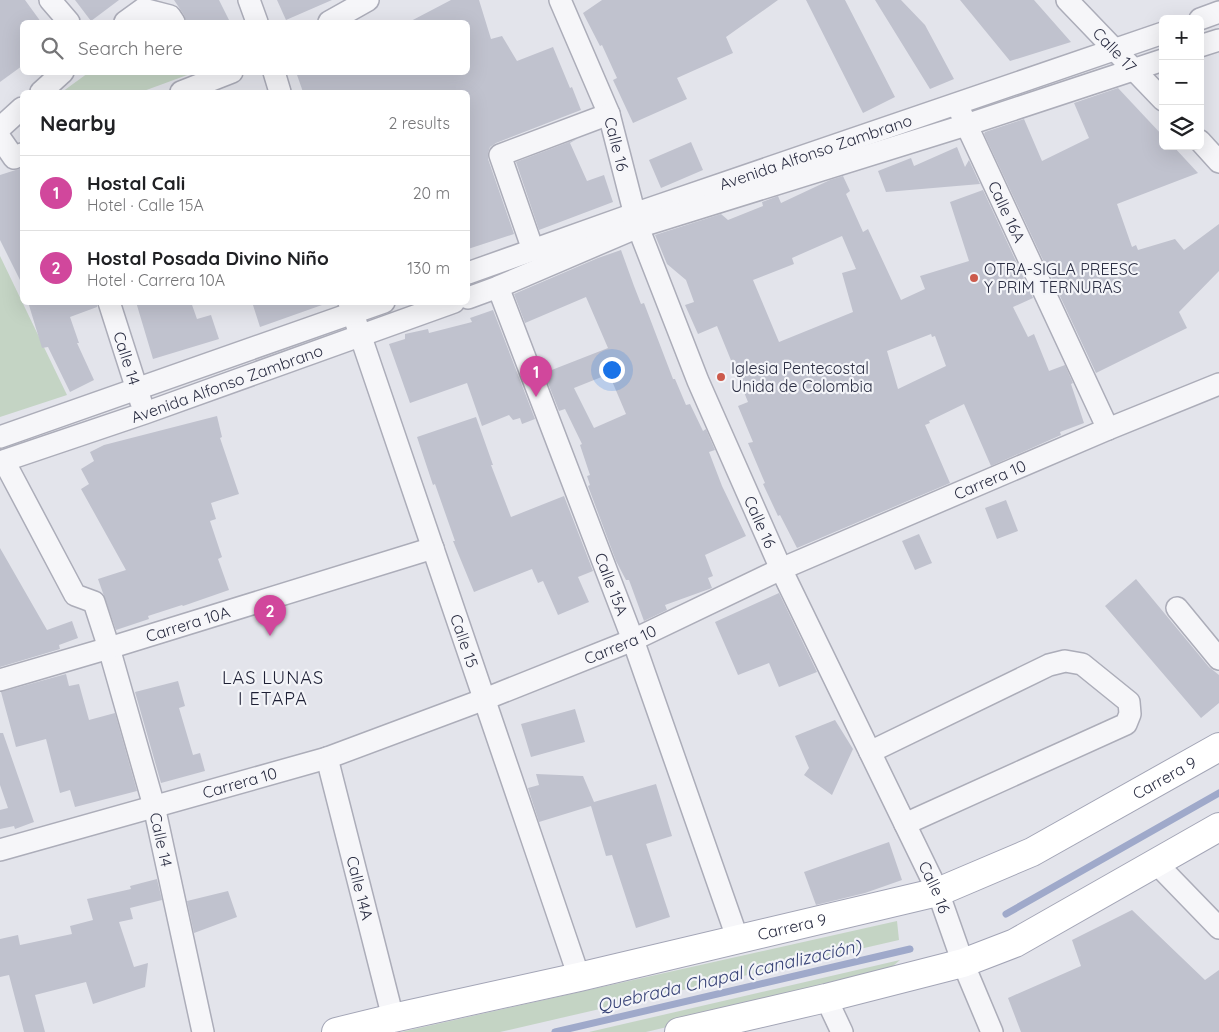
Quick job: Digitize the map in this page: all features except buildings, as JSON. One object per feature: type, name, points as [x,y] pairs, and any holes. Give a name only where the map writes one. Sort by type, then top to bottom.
[{"type":"main road","name":"Carrera 9","points":[[336,1032],[938,892],[1032,852],[1219,747]]},
{"type":"main road","points":[[679,1032],[742,1025],[826,998],[964,963],[1016,943],[1219,827]]},
{"type":"street","points":[[50,0],[67,20]]},
{"type":"street","points":[[249,0],[256,20]]},
{"type":"street","points":[[333,20],[368,0]]},
{"type":"street","name":"Calle 17","points":[[1067,0],[1159,96]]},
{"type":"street","name":"Calle 16","points":[[562,1],[610,114],[636,220],[698,381],[782,569],[938,892],[992,1032]]},
{"type":"street","points":[[128,20],[143,9],[170,16],[173,20]]},
{"type":"street","points":[[1204,18],[1219,12]]},
{"type":"street","name":"Avenida Alfonso Zambrano","points":[[470,297],[498,286],[636,220],[957,104],[1159,34]]},
{"type":"street","points":[[1204,45],[1219,40]]},
{"type":"street","name":"Avenida Alfonso Zambrano","points":[[470,272],[533,250],[966,125],[1159,61]]},
{"type":"street","points":[[43,90],[60,75]]},
{"type":"street","points":[[275,75],[279,90]]},
{"type":"street","points":[[185,90],[209,77]]},
{"type":"street","name":"Calle 16A","points":[[957,104],[1108,429]]},
{"type":"street","points":[[0,128],[20,110]]},
{"type":"street","points":[[533,250],[500,155],[610,114]]},
{"type":"street","points":[[0,138],[14,158],[20,155]]},
{"type":"street","points":[[1204,145],[1219,162]]},
{"type":"street","name":"Calle 15A","points":[[498,286],[633,640],[738,940]]},
{"type":"street","name":"Calle 14","points":[[110,305],[145,413]]},
{"type":"street","name":"Avenida Alfonso Zambrano","points":[[0,437],[137,390],[351,308],[368,305]]},
{"type":"street","name":"Avenida Alfonso Zambrano","points":[[2,461],[145,413],[446,305]]},
{"type":"street","name":"Calle 15","points":[[351,308],[579,977]]},
{"type":"street","name":"Carrera 10","points":[[0,850],[327,758],[484,699],[633,640],[782,569],[1108,429],[1219,384]]},
{"type":"street","name":"Calle 14","points":[[2,461],[75,595],[94,602],[154,806],[203,1032]]},
{"type":"street","name":"Carrera 10A","points":[[0,680],[433,548]]},
{"type":"street","points":[[1177,608],[1219,659]]},
{"type":"street","points":[[870,752],[1049,665],[1065,661],[1082,664],[1129,702],[1130,714],[1126,724],[905,824]]},
{"type":"street","name":"Calle 14A","points":[[327,758],[393,1018]]},
{"type":"street","points":[[1156,863],[1219,928]]},
{"type":"street","points":[[826,998],[842,1032]]},
{"type":"green space","points":[[85,75],[187,75],[146,90],[65,90]]},
{"type":"green space","points":[[0,256],[20,297],[20,305],[24,305],[67,395],[0,417]]},
{"type":"green space","points":[[897,921],[899,940],[500,1032],[401,1032]]},
{"type":"green space","points":[[900,960],[880,977],[646,1032],[589,1032]]},
{"type":"waterway","name":"Quebrada Chapal (canalización)","points":[[1006,914],[1219,793]]},
{"type":"waterway","name":"Quebrada Chapal (canalización)","points":[[555,1032],[910,949]]},
{"type":"place","name":"OTRA-SIGLA PREESC Y PRIM TERNURAS","points":[[974,278]]},
{"type":"place","name":"Iglesia Pentecostal Unida de Colombia","points":[[721,377]]},
{"type":"place","name":"Hostal Cali","points":[[536,397]]},
{"type":"place","name":"Hostal Posada Divino Niño","points":[[270,636]]},
{"type":"district","name":"LAS LUNAS I ETAPA","points":[[273,688]]}]
